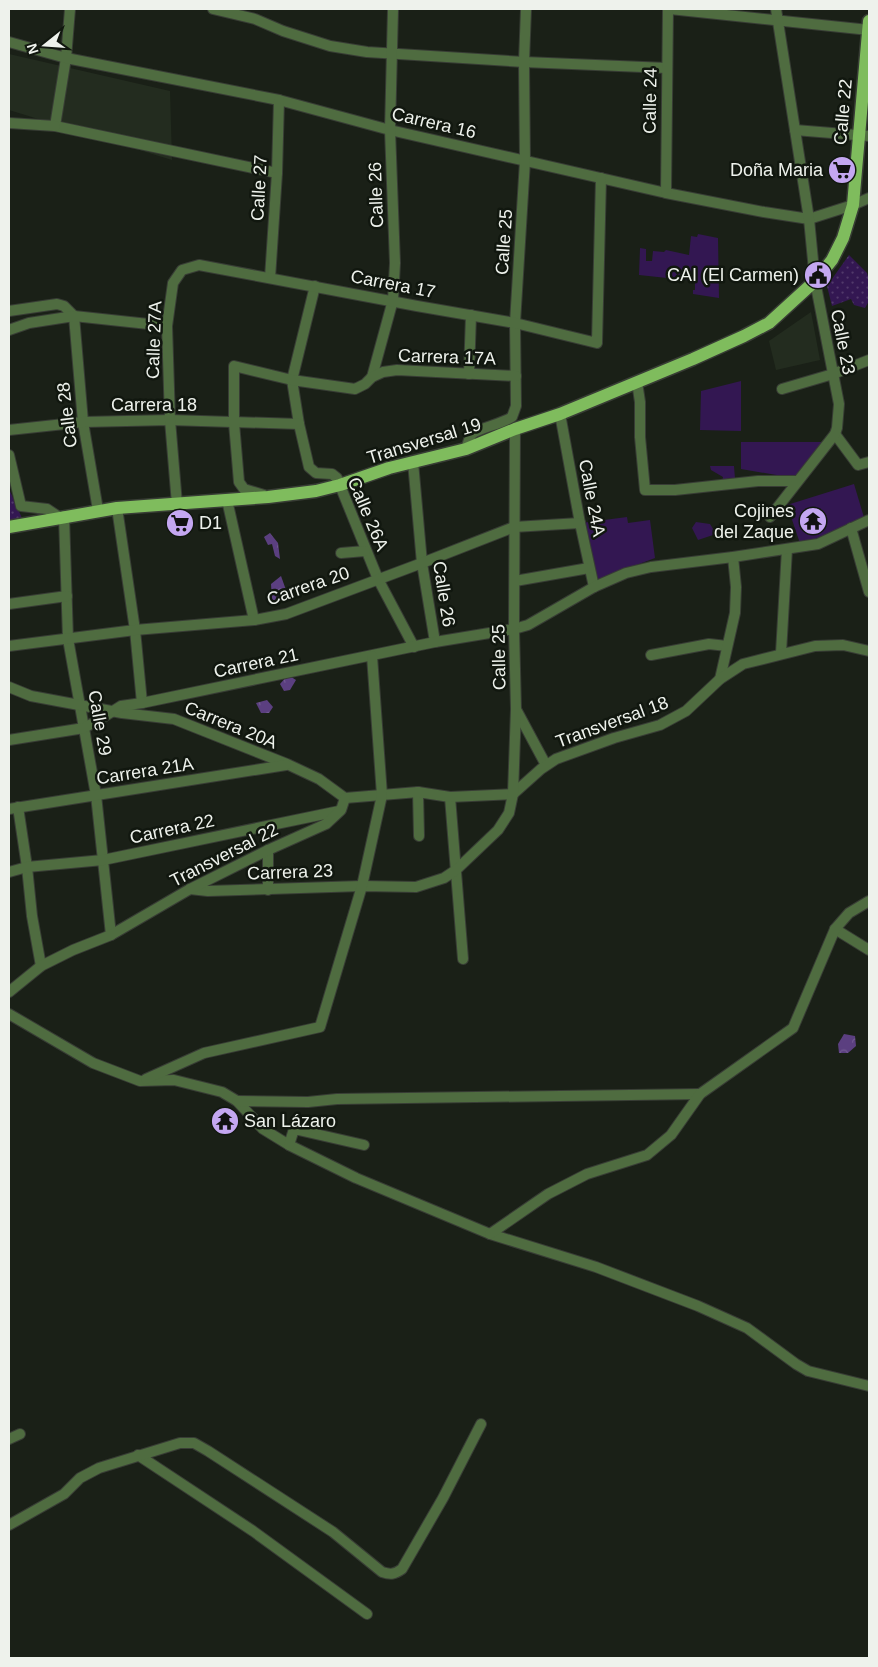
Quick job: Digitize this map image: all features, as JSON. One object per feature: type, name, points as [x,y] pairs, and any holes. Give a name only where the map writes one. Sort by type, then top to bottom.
[{"type":"main road","name":"Calle 22","points":[[815,281],[832,260],[843,238],[853,205],[864,135],[869,22]]},
{"type":"main road","name":"Transversal 19","points":[[9,527],[98,510],[268,497],[316,491],[412,462],[466,449],[515,429],[560,414],[693,359],[770,323],[815,281]]},
{"type":"street","points":[[55,126],[66,58],[70,9]]},
{"type":"street","points":[[213,9],[255,19],[283,31],[330,46],[367,52],[524,62],[667,68]]},
{"type":"street","name":"Calle 26","points":[[372,376],[393,300],[395,263],[390,130],[393,9]]},
{"type":"street","name":"Calle 25","points":[[466,449],[471,435],[512,417],[516,406],[516,323],[525,161],[524,62],[526,9]]},
{"type":"street","points":[[669,9],[869,30]]},
{"type":"street","name":"Calle 24","points":[[666,193],[669,9]]},
{"type":"street","name":"Calle 23","points":[[776,9],[809,219],[815,281],[839,404],[837,428],[834,434]]},
{"type":"street","name":"Carrera 16","points":[[9,42],[66,58],[279,100],[390,130],[666,193],[764,212],[809,219],[869,198]]},
{"type":"street","name":"Calle 27","points":[[270,278],[278,173],[279,100]]},
{"type":"street","points":[[9,123],[55,126],[278,173]]},
{"type":"street","points":[[795,130],[864,135]]},
{"type":"street","name":"Carrera 17","points":[[182,270],[198,265],[516,323],[597,343],[601,178]]},
{"type":"street","name":"Calle 27A","points":[[177,504],[170,420],[168,326],[173,283],[182,270]]},
{"type":"street","name":"Calle 26A","points":[[315,286],[292,380],[300,424],[312,471],[332,474],[337,478],[378,579],[414,647]]},
{"type":"street","points":[[9,311],[57,304],[64,306],[74,316]]},
{"type":"street","points":[[9,330],[29,323],[74,316],[168,326]]},
{"type":"street","name":"Calle 28","points":[[74,316],[83,422],[98,510]]},
{"type":"street","points":[[469,374],[471,316]]},
{"type":"street","points":[[782,389],[833,374],[869,360]]},
{"type":"street","name":"Carrera 17A","points":[[234,423],[234,366],[292,380],[355,389],[365,384],[372,376],[397,370],[516,376]]},
{"type":"street","points":[[637,382],[640,402],[640,437],[645,490],[675,490],[758,481],[797,481]]},
{"type":"street","name":"Calle 24A","points":[[560,414],[594,587]]},
{"type":"street","name":"Carrera 18","points":[[9,430],[83,422],[170,420],[300,424]]},
{"type":"street","points":[[234,423],[239,482],[244,489],[268,497]]},
{"type":"street","name":"Calle 25","points":[[456,870],[498,830],[509,812],[513,794],[516,709],[514,629],[515,429]]},
{"type":"street","points":[[770,517],[834,434],[858,465],[869,462]]},
{"type":"street","points":[[9,455],[21,506],[47,509],[61,517]]},
{"type":"street","name":"Calle 26","points":[[412,462],[422,563],[435,642]]},
{"type":"street","points":[[227,500],[254,620]]},
{"type":"street","points":[[117,508],[142,703]]},
{"type":"street","name":"Calle 29","points":[[61,517],[68,639],[96,795],[110,935]]},
{"type":"street","name":"Carrera 21","points":[[9,740],[84,728],[121,706],[435,642],[514,629],[528,624],[594,587],[626,572],[652,567],[733,558],[818,544],[869,520]]},
{"type":"street","name":"Carrera 20","points":[[9,646],[134,630],[254,620],[286,614],[514,527],[580,523]]},
{"type":"street","points":[[851,528],[869,592]]},
{"type":"street","points":[[782,653],[787,549]]},
{"type":"street","points":[[341,553],[365,550]]},
{"type":"street","points":[[720,678],[735,613],[736,587],[733,558]]},
{"type":"street","points":[[515,581],[589,568]]},
{"type":"street","points":[[9,604],[66,596]]},
{"type":"street","points":[[652,655],[709,644],[728,646]]},
{"type":"street","name":"Transversal 18","points":[[513,794],[546,765],[556,759],[614,738],[660,725],[686,711],[720,678],[743,664],[815,646],[843,645],[869,651]]},
{"type":"street","points":[[140,1081],[204,1053],[320,1027],[362,886],[382,795],[372,656]]},
{"type":"street","name":"Carrera 20A","points":[[9,687],[31,696],[112,711],[174,719],[287,764],[319,779],[345,798]]},
{"type":"street","points":[[516,709],[546,765]]},
{"type":"street","name":"Carrera 21A","points":[[14,808],[287,764]]},
{"type":"street","points":[[418,792],[419,836]]},
{"type":"street","points":[[341,810],[345,798],[418,792],[450,797],[513,794]]},
{"type":"street","points":[[450,797],[462,959]]},
{"type":"street","points":[[14,808],[28,868],[32,916],[42,966]]},
{"type":"street","name":"Carrera 22","points":[[9,872],[28,868],[103,860],[341,810]]},
{"type":"street","name":"Transversal 22","points":[[110,935],[190,889],[268,850],[326,824],[341,810]]},
{"type":"street","points":[[268,850],[268,890]]},
{"type":"street","name":"Carrera 23","points":[[190,889],[208,891],[362,886],[416,887],[444,878],[456,870]]},
{"type":"street","points":[[490,1234],[548,1194],[587,1174],[647,1155],[671,1135],[700,1094],[792,1028],[835,929],[849,913],[869,901]]},
{"type":"street","points":[[835,929],[869,950]]},
{"type":"street","points":[[9,992],[42,966],[73,950],[110,935]]},
{"type":"street","points":[[9,1014],[93,1063],[140,1081],[174,1080],[222,1092],[236,1101],[263,1129],[289,1145],[356,1178],[490,1234],[596,1267],[698,1306],[747,1328],[796,1364],[808,1370],[869,1386]]},
{"type":"street","points":[[236,1101],[308,1102],[337,1099],[700,1094]]},
{"type":"street","points":[[289,1145],[294,1129],[364,1145]]},
{"type":"street","points":[[9,1525],[64,1494],[80,1478],[99,1468],[180,1443],[194,1443],[333,1532],[382,1572],[396,1574],[402,1569],[443,1498],[481,1424]]},
{"type":"street","points":[[9,1439],[20,1434]]},
{"type":"street","points":[[138,1455],[253,1531],[367,1614]]},
{"type":"shaded area","points":[[9,54],[170,91],[172,160],[9,110]]},
{"type":"shaded area","points":[[698,234],[718,238],[719,298],[693,294],[695,281],[639,275],[640,248],[646,249],[646,261],[652,261],[653,251],[664,252],[666,250],[689,255],[691,236],[697,237]]},
{"type":"shaded area","points":[[849,255],[867,273],[869,301],[865,308],[854,305],[851,299],[832,306],[827,286]]},
{"type":"shaded area","points":[[811,312],[820,360],[776,370],[769,341]]},
{"type":"shaded area","points":[[741,381],[741,431],[700,430],[701,391]]},
{"type":"shaded area","points":[[741,442],[824,442],[794,478],[741,469]]},
{"type":"shaded area","points":[[710,466],[734,466],[735,479],[728,478],[722,482],[723,477],[711,470]]},
{"type":"shaded area","points":[[854,484],[866,524],[802,549],[787,505]]},
{"type":"shaded area","points":[[9,489],[25,525],[9,528]]},
{"type":"shaded area","points":[[627,517],[628,523],[650,520],[655,558],[594,581],[581,523]]},
{"type":"shaded area","points":[[696,522],[710,524],[716,534],[698,540],[692,528]]},
{"type":"green space","points":[[270,533],[278,543],[280,559],[275,556],[272,544],[268,545],[264,537]]},
{"type":"green space","points":[[281,576],[286,590],[275,603],[272,601],[271,584]]},
{"type":"green space","points":[[288,675],[296,680],[290,690],[284,691],[280,684]]},
{"type":"green space","points":[[267,700],[273,707],[269,713],[261,713],[256,703]]},
{"type":"green space","points":[[844,1034],[855,1036],[856,1046],[848,1053],[839,1053],[838,1044]]},
{"type":"place","name":"Doña Maria","points":[[842,170]]},
{"type":"place","name":"CAI (El Carmen)","points":[[818,275]]},
{"type":"place","name":"Cojines del Zaque","points":[[813,521]]},
{"type":"place","name":"D1","points":[[180,523]]},
{"type":"place","name":"San Lázaro","points":[[225,1121]]}]
